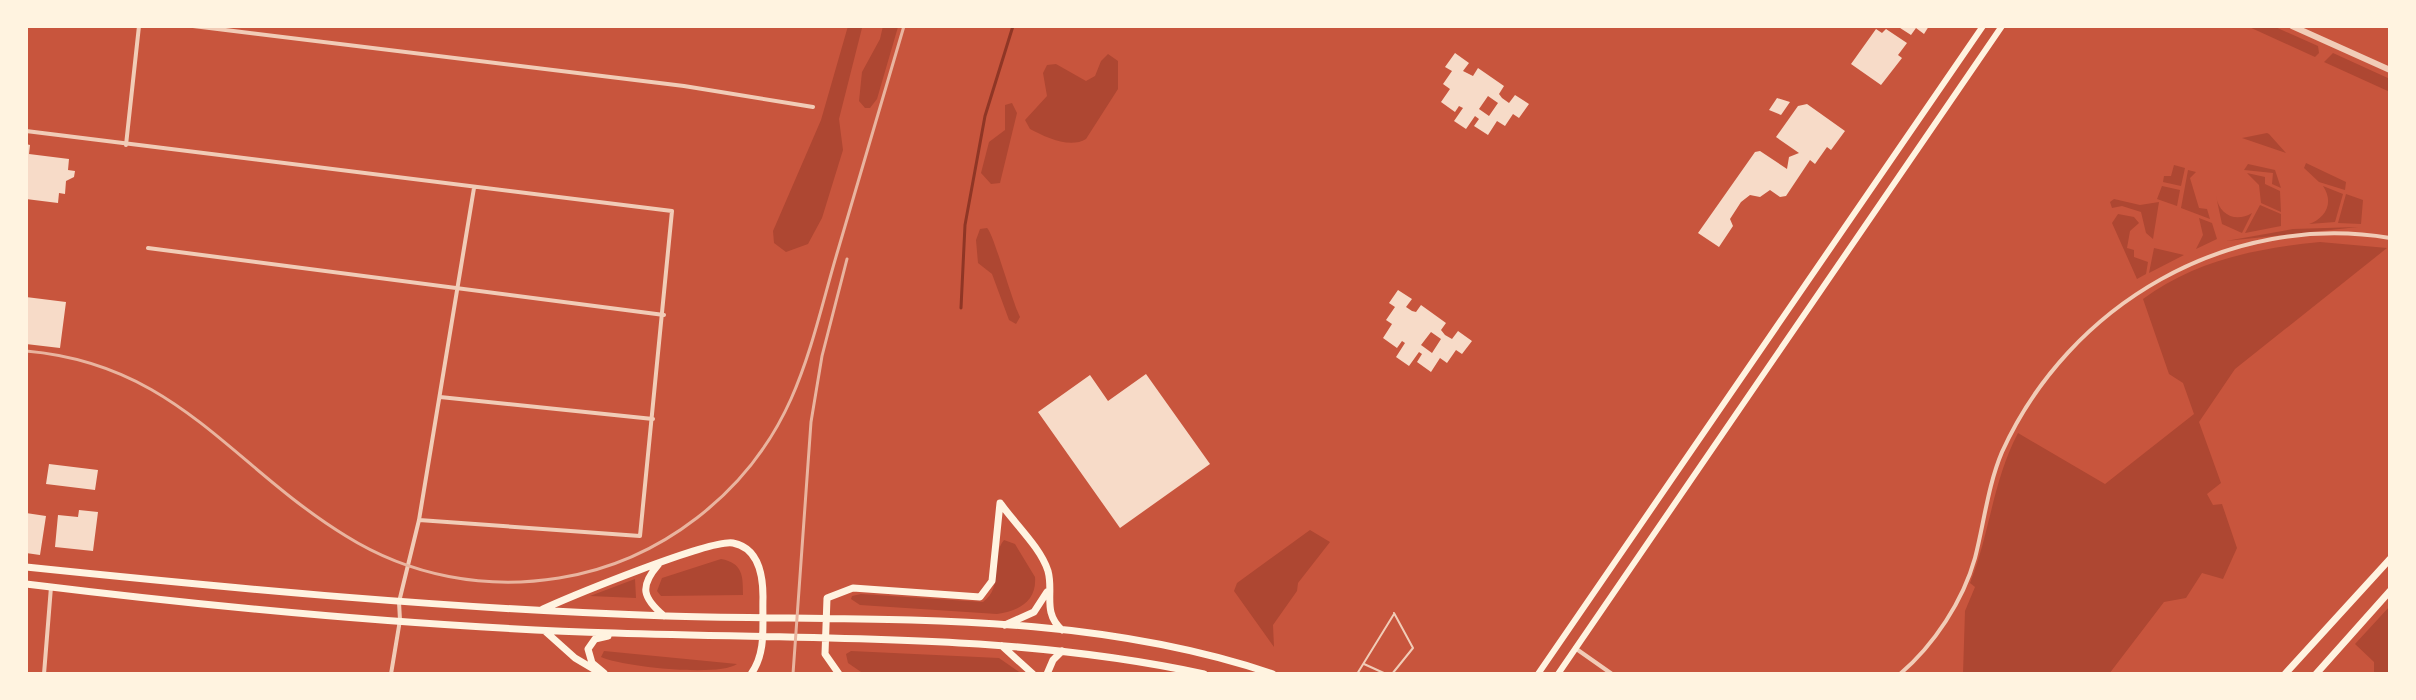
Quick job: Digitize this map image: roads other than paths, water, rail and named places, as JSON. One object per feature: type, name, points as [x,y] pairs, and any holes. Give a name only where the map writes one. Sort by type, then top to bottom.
[{"type":"main road","points":[[1538,674],[1983,26]]},
{"type":"main road","points":[[1558,674],[1665,523],[1788,336],[2002,26]]},
{"type":"main road","points":[[839,674],[825,654],[827,598],[853,588],[980,597],[992,581],[1000,503],[1046,566],[1051,615],[1062,630]]},
{"type":"main road","points":[[541,609],[724,543],[741,546],[754,558],[763,581],[761,656],[751,674]]},
{"type":"main road","points":[[2285,674],[2390,559]]},
{"type":"main road","points":[[660,564],[648,580],[645,592],[648,603],[664,616]]},
{"type":"main road","points":[[26,567],[399,602],[664,616],[857,618],[1062,630],[1158,644],[1273,674]]},
{"type":"main road","points":[[26,584],[400,620],[544,630],[857,637],[1000,645],[1062,651],[1204,674]]},
{"type":"main road","points":[[1001,626],[1034,612],[1048,590]]},
{"type":"main road","points":[[2316,674],[2390,591]]},
{"type":"main road","points":[[544,630],[575,658],[604,674]]},
{"type":"main road","points":[[604,674],[592,663],[588,649],[595,639],[616,633]]},
{"type":"main road","points":[[1562,638],[1575,648]]},
{"type":"main road","points":[[1000,645],[1023,661],[1033,674]]},
{"type":"main road","points":[[1047,674],[1053,660],[1062,651]]},
{"type":"street","points":[[126,145],[139,26]]},
{"type":"street","points":[[193,26],[684,86],[813,107]]},
{"type":"street","points":[[2292,26],[2390,70]]},
{"type":"street","points":[[26,131],[672,211],[664,315],[638,537],[419,520]]},
{"type":"street","points":[[391,674],[400,620],[399,602],[419,520],[474,188]]},
{"type":"street","points":[[1900,674],[1933,638],[1966,584],[1996,470],[2012,435],[2051,374],[2099,322],[2148,285],[2225,250],[2311,234],[2390,238]]},
{"type":"street","points":[[148,248],[664,315]]},
{"type":"street","points":[[440,397],[653,419]]},
{"type":"street","points":[[44,674],[51,587]]},
{"type":"street","points":[[1575,648],[1612,674]]},
{"type":"lane","points":[[1357,674],[1394,613],[1413,648],[1392,674]]},
{"type":"lane","points":[[1363,663],[1386,674]]},
{"type":"waterway","points":[[961,308],[965,225],[985,116],[1013,26]]},
{"type":"railway","points":[[26,351],[78,360],[123,375],[163,397],[199,422],[305,508],[370,550],[396,561],[422,570],[476,581],[531,581],[596,570],[666,539],[697,518],[726,493],[773,433],[791,399],[811,344],[904,26]]},
{"type":"railway","points":[[793,674],[811,422],[822,356],[847,259]]}]
